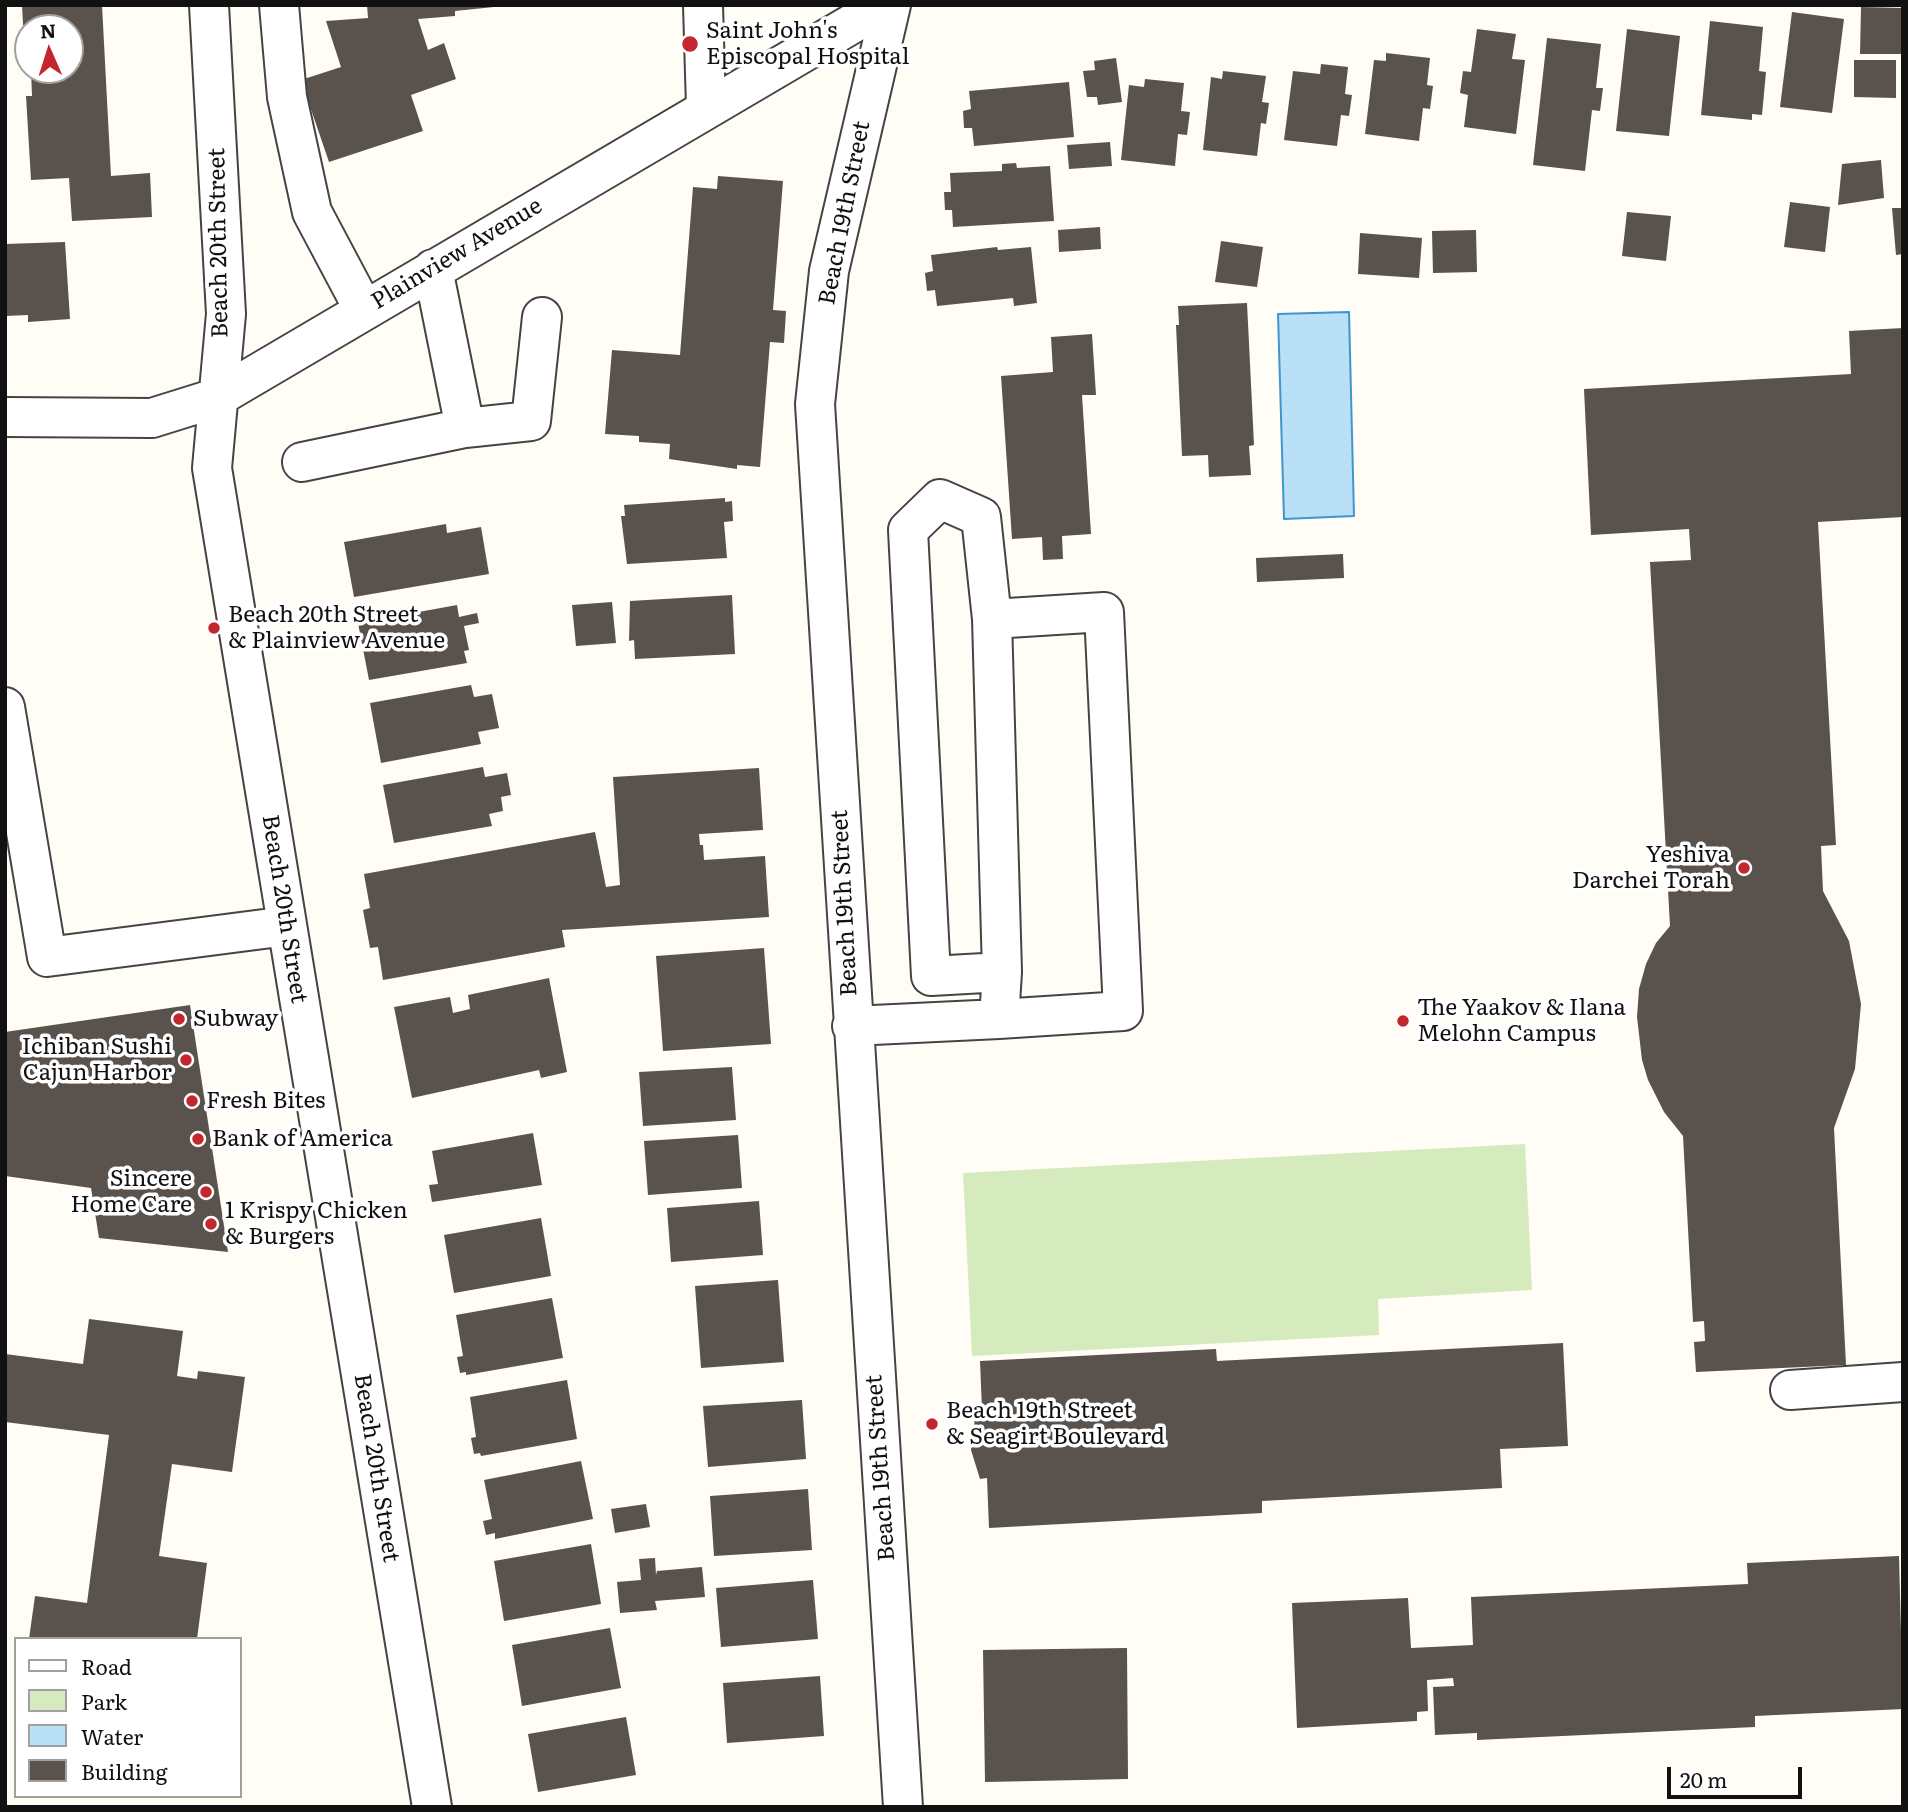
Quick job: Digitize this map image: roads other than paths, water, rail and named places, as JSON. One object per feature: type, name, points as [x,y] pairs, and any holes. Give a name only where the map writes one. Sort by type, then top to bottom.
[{"type":"street","name":"Beach 20th Street","points":[[209,5],[226,314],[216,398],[212,468],[432,1807]]},
{"type":"street","points":[[279,5],[287,97],[312,212],[364,310]]},
{"type":"street","points":[[703,5],[706,108]]},
{"type":"street","name":"Plainview Avenue","points":[[5,417],[152,418],[216,398],[884,5]]},
{"type":"street","name":"Beach 19th Street","points":[[891,5],[829,271],[815,404],[903,1807]]},
{"type":"street","points":[[433,269],[465,428]]},
{"type":"street","points":[[302,462],[465,428],[531,421],[542,317]]},
{"type":"street","points":[[999,1019],[1002,972],[992,618],[981,517],[940,499],[908,530],[931,976],[1002,972]]},
{"type":"street","points":[[852,1026],[1123,1011],[1104,612],[992,618]]},
{"type":"street","points":[[5,707],[47,957],[287,926]]},
{"type":"street","points":[[1790,1390],[1903,1382]]},
{"type":"water","points":[[1349,312],[1354,516],[1284,519],[1278,314]]},
{"type":"place","name":"Saint John's Episcopal Hospital","points":[[690,44]]},
{"type":"place","name":"Beach 20th Street & Plainview Avenue","points":[[214,628]]},
{"type":"place","name":"Yeshiva Darchei Torah","points":[[1744,868]]},
{"type":"place","name":"Subway","points":[[179,1019]]},
{"type":"place","name":"The Yaakov & Ilana Melohn Campus","points":[[1403,1021]]},
{"type":"place","name":"Ichiban Sushi Cajun Harbor","points":[[186,1060]]},
{"type":"place","name":"Fresh Bites","points":[[192,1101]]},
{"type":"place","name":"Bank of America","points":[[198,1139]]},
{"type":"place","name":"Sincere Home Care","points":[[206,1192]]},
{"type":"place","name":"1 Krispy Chicken & Burgers","points":[[211,1224]]},
{"type":"place","name":"Beach 19th Street & Seagirt Boulevard","points":[[932,1424]]}]
